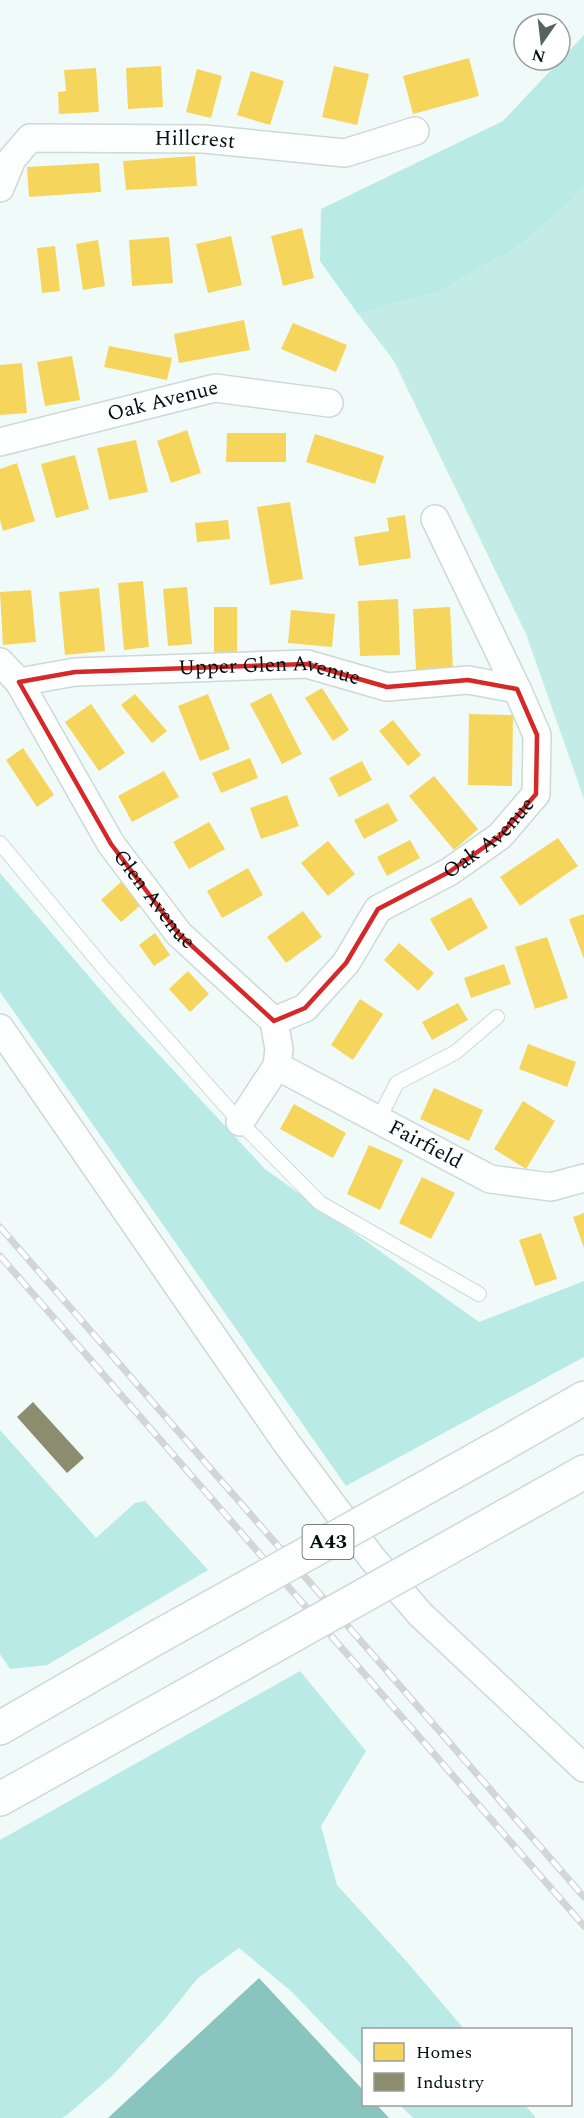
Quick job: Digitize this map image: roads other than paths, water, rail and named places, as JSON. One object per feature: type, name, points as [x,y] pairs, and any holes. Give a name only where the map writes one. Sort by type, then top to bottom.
[{"type":"highway","name":"A43","points":[[0,1728],[584,1398]]},
{"type":"highway","points":[[0,1799],[584,1472]]},
{"type":"street","name":"Hillcrest","points":[[0,188],[12,159],[30,138],[204,139],[345,153],[415,131]]},
{"type":"street","name":"Oak Avenue","points":[[0,442],[215,388],[329,403]]},
{"type":"street","name":"Oak Avenue","points":[[274,1021],[305,1008],[346,963],[378,909],[449,872],[500,836],[536,794],[537,735],[435,519]]},
{"type":"street","name":"Glen Avenue","points":[[0,662],[19,682],[111,844],[179,934],[274,1021]]},
{"type":"street","name":"Upper Glen Avenue","points":[[19,682],[75,672],[307,664],[387,687],[468,680],[517,689]]},
{"type":"street","points":[[240,1122],[277,1066],[279,1048],[274,1021]]},
{"type":"street","points":[[0,1028],[285,1442],[372,1558],[420,1614],[584,1768]]},
{"type":"street","name":"Fairfield","points":[[277,1066],[490,1179],[551,1187],[584,1178]]},
{"type":"lane","points":[[0,843],[102,966],[240,1122],[320,1203],[479,1294]]},
{"type":"lane","points":[[378,1120],[397,1083],[456,1052],[497,1017]]},
{"type":"railway","points":[[0,1227],[584,1897]]},
{"type":"railway","points":[[0,1256],[584,1926]]}]
